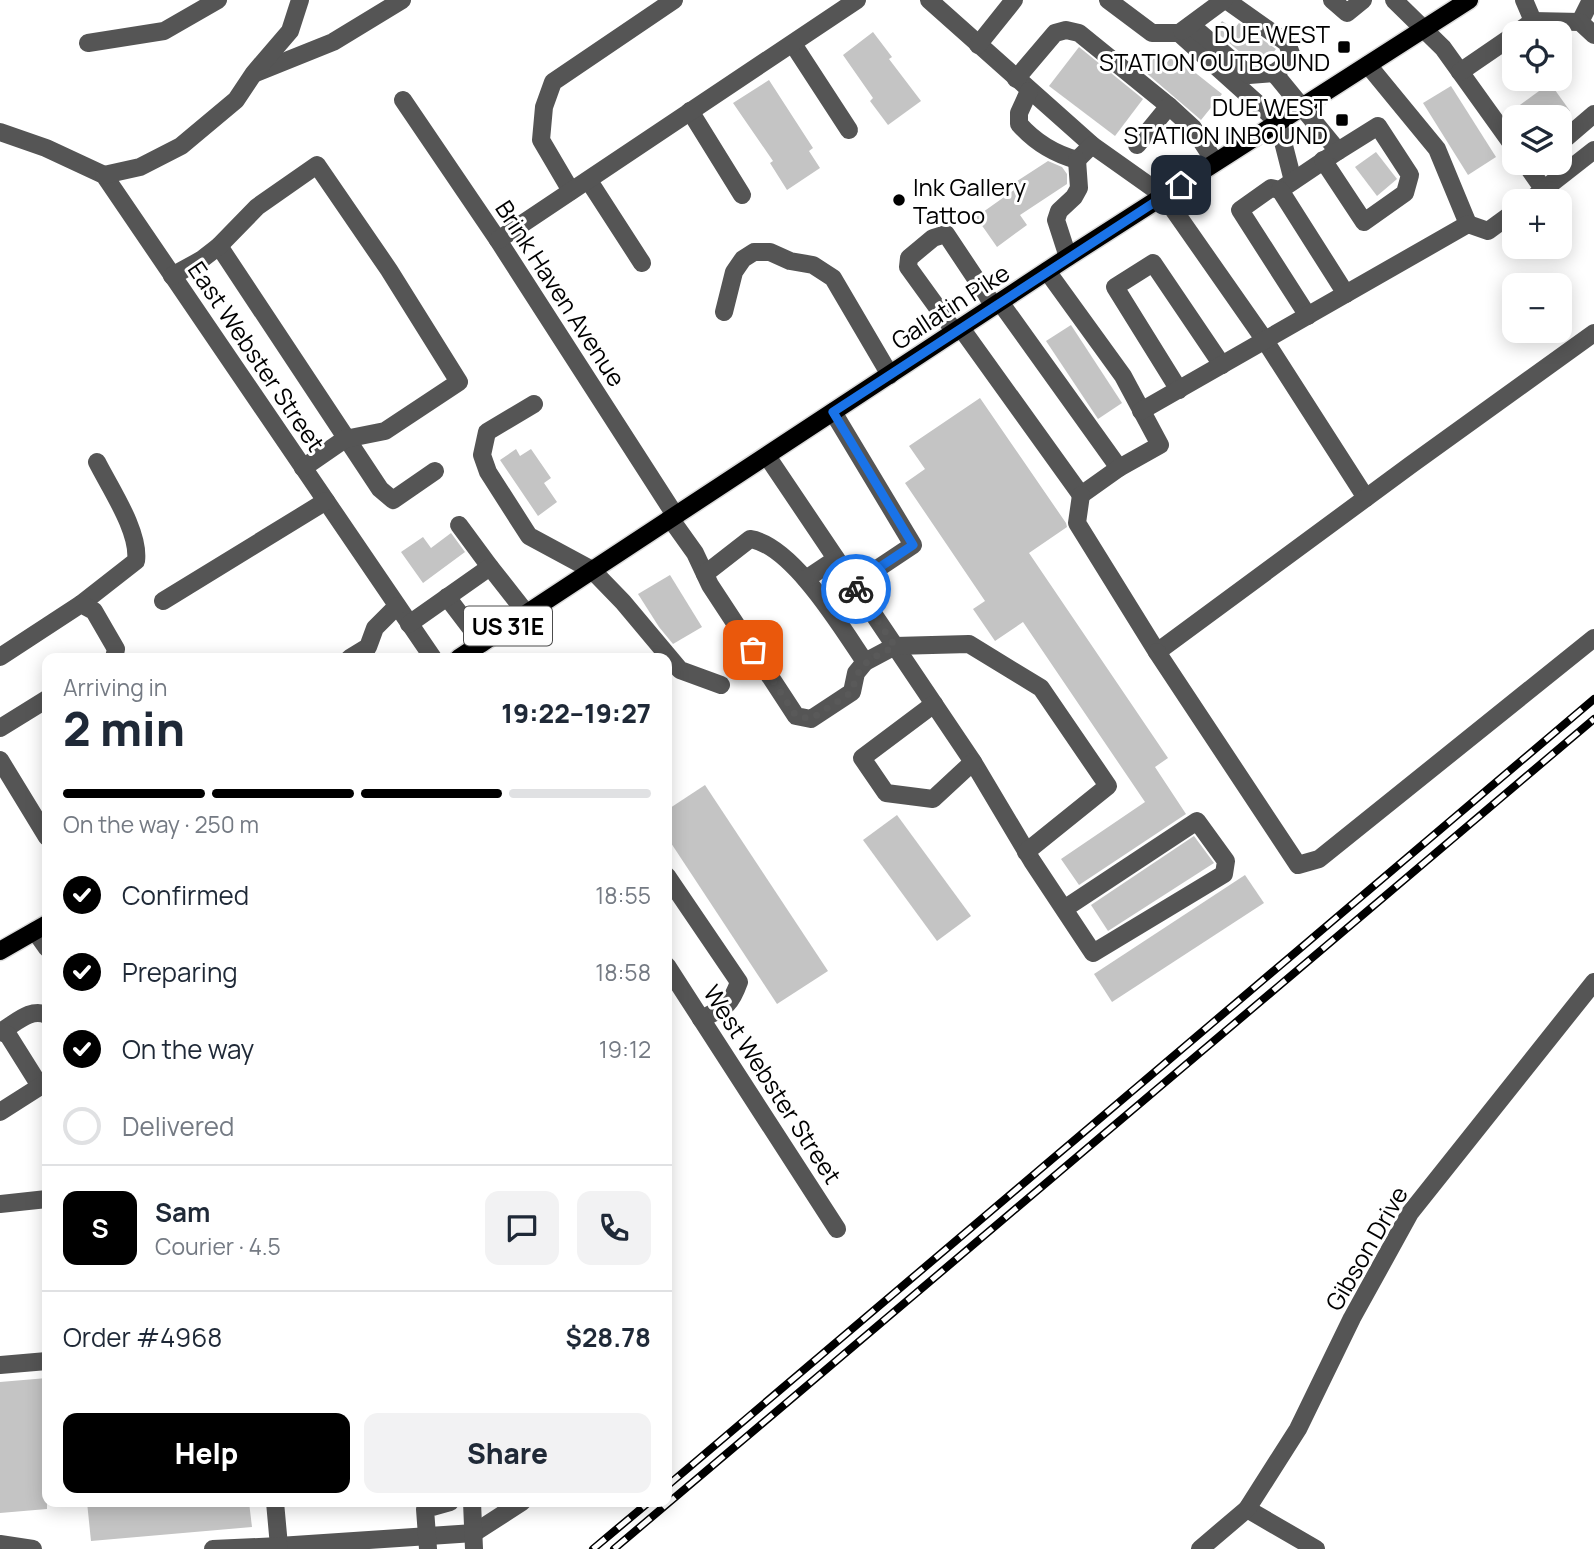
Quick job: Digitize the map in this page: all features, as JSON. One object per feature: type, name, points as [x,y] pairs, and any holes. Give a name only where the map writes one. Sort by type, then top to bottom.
[{"type":"main road","name":"Gallatin Pike","points":[[468,653],[1068,257],[1469,0]]},
{"type":"main road","points":[[0,951],[41,928]]},
{"type":"street","points":[[88,43],[164,31],[218,0]]},
{"type":"street","points":[[0,132],[46,148],[104,175],[141,167],[181,146],[236,100],[254,73],[290,31],[300,0]]},
{"type":"street","points":[[254,73],[333,42],[402,0]]},
{"type":"street","points":[[571,191],[541,140],[544,107],[554,82],[674,0]]},
{"type":"street","points":[[929,0],[1092,145],[1164,196],[1264,339],[1366,499]]},
{"type":"street","points":[[978,44],[1014,0]]},
{"type":"street","points":[[1108,0],[1152,33],[1185,29],[1225,0],[1287,43],[1293,59],[1274,73],[1249,75],[1185,29]]},
{"type":"street","points":[[1332,0],[1347,13],[1363,0]]},
{"type":"street","points":[[1394,0],[1443,48],[1502,131]]},
{"type":"street","points":[[1524,0],[1533,21]]},
{"type":"street","points":[[1580,22],[1591,0]]},
{"type":"street","points":[[498,240],[793,44],[849,2]]},
{"type":"street","points":[[1572,22],[1580,22],[1594,35]]},
{"type":"street","points":[[1185,29],[1278,122],[1287,185],[1346,294]]},
{"type":"street","points":[[1077,160],[1057,153],[1027,133],[1019,124],[1023,85],[1055,33],[1066,30],[1079,33],[1169,106],[1193,128],[1215,162]]},
{"type":"street","points":[[1460,72],[1502,43]]},
{"type":"street","points":[[793,44],[849,130]]},
{"type":"street","points":[[1368,65],[1437,149],[1468,223],[1488,231],[1502,221]]},
{"type":"street","points":[[1274,73],[1338,150]]},
{"type":"street","name":"Brink Haven Avenue","points":[[403,100],[498,240],[796,716],[811,719],[852,692],[856,673],[865,662]]},
{"type":"street","points":[[1138,145],[1169,106]]},
{"type":"street","points":[[690,111],[742,195]]},
{"type":"street","points":[[1572,133],[1594,114]]},
{"type":"street","points":[[1308,316],[1240,210],[1271,188],[1287,185],[1323,160],[1338,150],[1378,126],[1410,175],[1405,193],[1364,222],[1323,160]]},
{"type":"street","points":[[1068,257],[1056,220],[1059,211],[1074,197],[1079,188],[1077,160],[1092,145]]},
{"type":"street","points":[[1545,189],[1594,150]]},
{"type":"street","points":[[172,276],[201,260],[219,246],[257,207],[317,165],[460,382],[385,431],[345,439],[303,468]]},
{"type":"street","name":"East Webster Street","points":[[104,175],[429,653]]},
{"type":"street","points":[[589,181],[642,263]]},
{"type":"street","points":[[1141,411],[1468,223]]},
{"type":"street","points":[[1119,468],[946,234],[933,238],[909,258],[908,267],[1081,495],[1077,523],[1157,652],[1298,865],[1319,859],[1594,638]]},
{"type":"street","points":[[219,246],[380,489],[393,500],[435,471]]},
{"type":"street","points":[[724,312],[734,272],[743,259],[754,252],[770,252],[790,261],[813,265],[833,278],[890,374]]},
{"type":"street","points":[[1179,390],[1115,287],[1153,263],[1222,365]]},
{"type":"street","points":[[1047,271],[1123,376],[1160,444],[1081,495]]},
{"type":"street","points":[[1157,652],[1594,333]]},
{"type":"street","points":[[534,404],[487,432],[482,455],[488,472],[529,536],[592,570],[666,653]]},
{"type":"street","points":[[833,412],[913,545],[853,585]]},
{"type":"street","points":[[767,456],[973,762],[1026,852],[1093,953],[1224,874],[1226,861],[1197,821],[1064,909]]},
{"type":"street","points":[[0,657],[81,604],[136,561],[138,549],[122,510],[97,462]]},
{"type":"street","points":[[163,601],[326,501]]},
{"type":"street","points":[[460,524],[527,614]]},
{"type":"street","points":[[705,574],[750,539],[762,541],[816,589],[865,662],[895,646],[969,644],[1041,688],[1108,786],[1026,852]]},
{"type":"street","points":[[806,579],[836,559]]},
{"type":"street","points":[[409,624],[490,567]]},
{"type":"street","points":[[447,597],[482,643]]},
{"type":"street","points":[[81,604],[94,611],[116,649],[115,653]]},
{"type":"street","points":[[358,653],[368,647],[375,628],[397,606]]},
{"type":"street","points":[[672,660],[680,670],[721,685]]},
{"type":"street","points":[[0,728],[42,702]]},
{"type":"street","points":[[934,704],[862,758],[868,767],[886,793],[933,799],[973,762]]},
{"type":"street","points":[[0,762],[42,828]]},
{"type":"street","points":[[672,883],[739,982],[733,999],[726,1006],[701,1019]]},
{"type":"street","name":"West Webster Street","points":[[672,974],[837,1228]]},
{"type":"street","name":"Gibson Drive","points":[[1200,1549],[1247,1509],[1298,1429],[1352,1318],[1410,1213],[1594,982]]},
{"type":"street","points":[[1,1032],[30,1013],[42,1013]]},
{"type":"street","points":[[1,1032],[8,1035],[42,1083]]},
{"type":"street","points":[[0,1112],[42,1085]]},
{"type":"street","points":[[0,1204],[42,1200]]},
{"type":"street","points":[[0,1365],[42,1361]]},
{"type":"street","points":[[275,1507],[279,1545]]},
{"type":"street","points":[[428,1542],[425,1509],[432,1507]]},
{"type":"street","points":[[472,1507],[474,1541]]},
{"type":"street","points":[[213,1549],[474,1541],[516,1507]]},
{"type":"street","points":[[1247,1509],[1316,1549]]},
{"type":"street","points":[[0,1544],[33,1549]]},
{"type":"building","points":[[1222,21],[1234,29],[1239,23],[1276,49],[1266,62],[1253,63],[1215,31]]},
{"type":"building","points":[[873,32],[892,57],[889,59],[921,101],[888,125],[870,101],[873,98],[843,55]]},
{"type":"building","points":[[1079,47],[1143,99],[1115,136],[1049,86]]},
{"type":"building","points":[[1173,55],[1222,94],[1201,120],[1144,71],[1154,58],[1164,66]]},
{"type":"building","points":[[769,80],[813,148],[809,151],[820,168],[787,190],[770,163],[773,161],[733,103]]},
{"type":"building","points":[[1451,86],[1496,157],[1468,175],[1423,103]]},
{"type":"building","points":[[1539,91],[1556,91],[1566,105],[1520,105]]},
{"type":"building","points":[[1376,152],[1397,179],[1377,196],[1355,167]]},
{"type":"building","points":[[1048,161],[1062,167],[1067,174],[1067,184],[1020,215],[1027,225],[997,247],[976,217],[1014,190],[1011,185]]},
{"type":"building","points":[[1071,325],[1122,403],[1098,419],[1046,341]]},
{"type":"building","points":[[980,398],[1066,523],[1067,527],[1029,553],[1168,758],[1155,767],[1186,814],[1079,885],[1061,859],[1145,802],[1023,622],[995,641],[973,609],[985,601],[905,483],[925,469],[909,446]]},
{"type":"building","points":[[516,449],[520,456],[531,449],[551,478],[544,483],[557,502],[538,516],[500,460]]},
{"type":"building","points":[[451,533],[465,552],[423,583],[401,552],[423,537],[431,548]]},
{"type":"building","points":[[670,575],[702,627],[673,644],[638,594]]},
{"type":"building","points":[[705,785],[828,971],[777,1004],[672,845],[672,807]]},
{"type":"building","points":[[897,815],[971,916],[937,941],[863,840]]},
{"type":"building","points":[[1194,836],[1214,863],[1108,931],[1091,905]]},
{"type":"building","points":[[1245,875],[1264,903],[1112,1002],[1094,974]]},
{"type":"building","points":[[42,1378],[42,1507],[47,1509],[0,1513],[0,1382]]},
{"type":"building","points":[[88,1507],[250,1507],[252,1527],[91,1541]]},
{"type":"railway","points":[[672,1482],[1594,699]]},
{"type":"railway","points":[[672,1500],[1594,719]]},
{"type":"railway","points":[[593,1549],[643,1507]]},
{"type":"railway","points":[[614,1549],[664,1507]]},
{"type":"way so far","points":[[753,650],[796,716],[811,719],[852,692],[856,673],[865,662],[895,646],[856,589]]},
{"type":"place","name":"DUE WEST STATION OUTBOUND","points":[[1344,47]]},
{"type":"place","name":"DUE WEST STATION INBOUND","points":[[1342,120]]},
{"type":"place","name":"Ink Gallery Tattoo","points":[[899,200]]},
{"type":"route","points":[[856,589],[853,585],[913,545],[833,412],[1181,185]]}]
